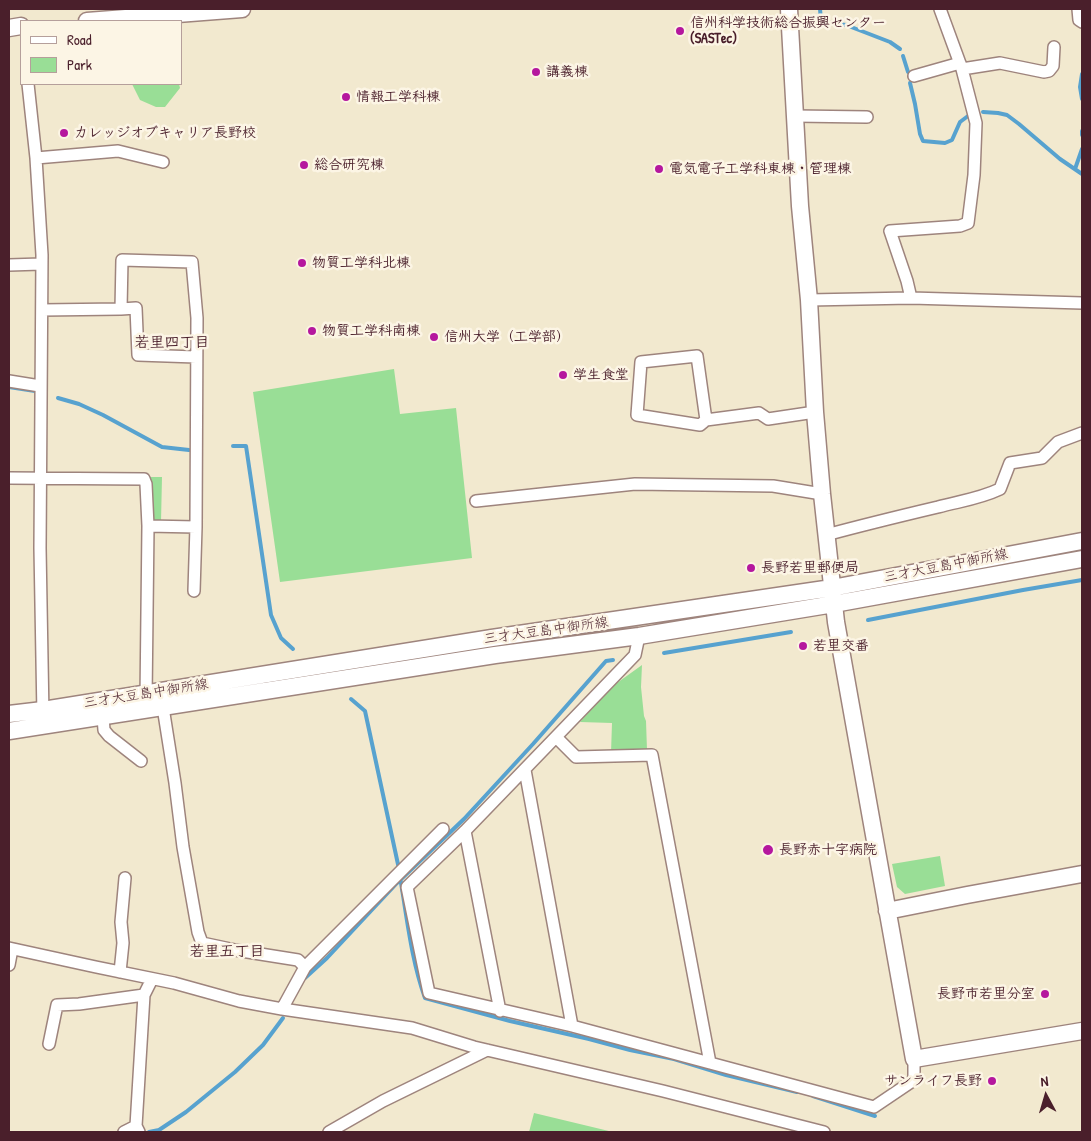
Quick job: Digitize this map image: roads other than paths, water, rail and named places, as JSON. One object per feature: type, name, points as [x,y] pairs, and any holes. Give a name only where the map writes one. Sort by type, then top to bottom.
[{"type":"main road","points":[[92,20],[124,14],[242,9]]},
{"type":"main road","points":[[788,9],[800,206],[809,300],[815,412],[833,596],[914,1059],[1082,1031]]},
{"type":"main road","name":"三才大豆島中御所線","points":[[9,714],[43,718],[103,717],[154,700],[639,636],[833,596],[950,565],[1082,541]]},
{"type":"main road","name":"三才大豆島中御所線","points":[[9,731],[43,718],[154,700],[482,640],[833,596],[1082,559]]},
{"type":"main road","points":[[887,911],[1082,874]]},
{"type":"street","points":[[911,298],[890,231],[960,226],[968,223],[974,175],[976,123],[961,66],[940,9]]},
{"type":"street","points":[[1078,9],[1079,20],[1082,22]]},
{"type":"street","points":[[914,76],[961,66],[1000,63],[1044,72],[1049,71],[1058,67],[1054,47]]},
{"type":"street","points":[[28,85],[36,158],[42,254],[40,548],[43,718]]},
{"type":"street","points":[[795,116],[867,117]]},
{"type":"street","points":[[36,158],[118,150],[163,162]]},
{"type":"street","points":[[121,309],[122,260],[192,262],[197,318],[194,591]]},
{"type":"street","points":[[9,266],[42,264]]},
{"type":"street","points":[[809,300],[911,298],[1082,303]]},
{"type":"street","points":[[42,310],[136,308],[138,355],[196,357]]},
{"type":"street","points":[[706,420],[697,356],[641,362],[637,415],[700,425],[706,420],[759,414],[768,419],[815,412]]},
{"type":"street","points":[[9,381],[40,386]]},
{"type":"street","points":[[826,535],[947,504],[976,499],[1000,489],[1010,463],[1042,458],[1058,442],[1082,434]]},
{"type":"street","points":[[9,478],[144,479],[146,484],[148,526],[154,700],[175,783],[182,847],[198,932],[202,943],[298,960],[305,967]]},
{"type":"street","points":[[476,501],[635,484],[773,486],[822,494]]},
{"type":"street","points":[[148,526],[196,527]]},
{"type":"street","points":[[639,636],[635,655],[407,887],[429,993],[572,1026],[874,1107],[914,1080],[914,1059]]},
{"type":"street","points":[[103,717],[104,730],[109,736],[141,761]]},
{"type":"street","points":[[556,737],[576,756],[652,755],[710,1063]]},
{"type":"street","points":[[524,770],[572,1026]]},
{"type":"street","points":[[282,1009],[305,967],[443,829]]},
{"type":"street","points":[[464,831],[500,1010]]},
{"type":"street","points":[[120,972],[123,943],[121,922],[124,878]]},
{"type":"street","points":[[9,965],[10,948],[152,979],[239,1001],[412,1028],[487,1050],[663,1091],[824,1132]]},
{"type":"street","points":[[124,1132],[138,1130],[144,995],[152,979]]},
{"type":"street","points":[[49,1044],[57,1004],[79,1004],[144,995]]},
{"type":"street","points":[[329,1132],[383,1101],[487,1050]]},
{"type":"waterway","points":[[820,9],[821,20],[824,22],[846,25],[890,42],[900,49]]},
{"type":"waterway","points":[[903,56],[908,72]]},
{"type":"waterway","points":[[1082,74],[1080,87],[1082,99]]},
{"type":"waterway","points":[[910,83],[923,141],[945,143],[952,140],[960,122],[968,116]]},
{"type":"waterway","points":[[983,112],[1007,115],[1060,159],[1082,174]]},
{"type":"waterway","points":[[1075,169],[1082,149]]},
{"type":"waterway","points":[[9,387],[35,391]]},
{"type":"waterway","points":[[58,398],[79,404],[103,415],[162,447],[189,450]]},
{"type":"waterway","points":[[233,446],[246,446],[271,615],[281,638],[293,649]]},
{"type":"waterway","points":[[868,620],[1082,580]]},
{"type":"waterway","points":[[664,653],[791,632]]},
{"type":"waterway","points":[[305,978],[327,958],[397,883],[464,819],[606,661],[613,660]]},
{"type":"waterway","points":[[351,699],[365,711],[399,869]]},
{"type":"waterway","points":[[400,877],[413,953],[425,998],[510,1021],[674,1059],[726,1075],[797,1092]]},
{"type":"waterway","points":[[149,1132],[159,1130],[186,1112],[235,1072],[263,1045],[283,1018]]},
{"type":"waterway","points":[[813,1096],[875,1116]]},
{"type":"place","name":"信州科学技術総合振興センター (SASTec)","points":[[680,31]]},
{"type":"place","name":"講義棟","points":[[536,72]]},
{"type":"place","name":"情報工学科棟","points":[[346,97]]},
{"type":"place","name":"カレッジオブキャリア長野校","points":[[64,133]]},
{"type":"place","name":"総合研究棟","points":[[304,165]]},
{"type":"place","name":"電気電子工学科東棟・管理棟","points":[[659,169]]},
{"type":"place","name":"物質工学科北棟","points":[[302,263]]},
{"type":"place","name":"物質工学科南棟","points":[[312,331]]},
{"type":"place","name":"信州大学（工学部）","points":[[434,337]]},
{"type":"place","name":"学生食堂","points":[[563,375]]},
{"type":"place","name":"長野若里郵便局","points":[[751,568]]},
{"type":"place","name":"若里交番","points":[[803,646]]},
{"type":"place","name":"長野赤十字病院","points":[[768,850]]},
{"type":"place","name":"長野市若里分室","points":[[1045,994]]},
{"type":"place","name":"サンライフ長野","points":[[992,1081]]},
{"type":"district","name":"若里四丁目","points":[[172,343]]},
{"type":"district","name":"若里五丁目","points":[[227,952]]}]
